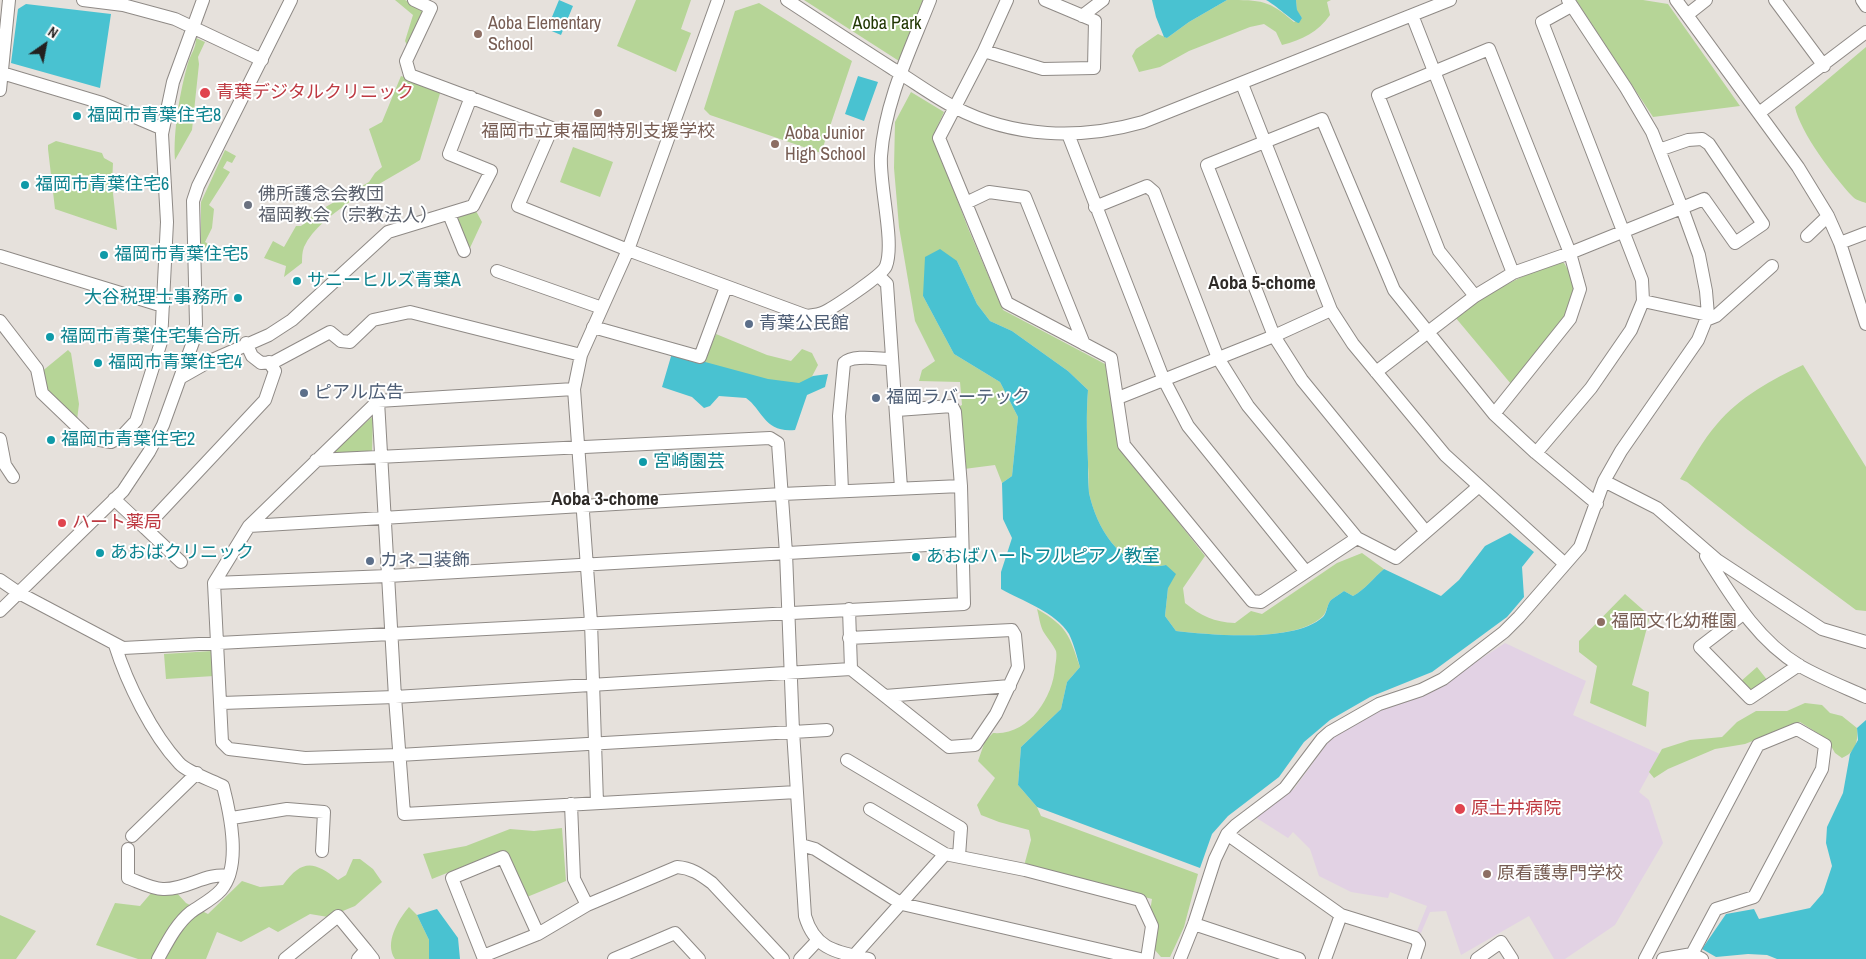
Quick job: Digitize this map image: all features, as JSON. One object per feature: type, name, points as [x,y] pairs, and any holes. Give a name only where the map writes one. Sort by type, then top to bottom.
[{"type":"street","points":[[0,90],[8,0]]},
{"type":"street","points":[[83,0],[123,5],[155,13],[192,26],[262,60]]},
{"type":"street","points":[[0,321],[36,369],[42,392],[88,438],[111,442],[122,436],[136,421],[161,342],[168,222],[163,129],[173,82],[203,0]]},
{"type":"street","points":[[0,611],[123,491],[149,452],[163,425],[193,342],[196,324],[193,201],[198,186],[290,3],[276,0]]},
{"type":"street","points":[[414,0],[431,8],[406,61],[410,74],[552,128],[518,206],[628,250],[807,316],[823,313],[879,276],[886,267],[889,251],[881,159],[884,132],[890,104],[930,0]]},
{"type":"street","points":[[597,803],[591,622],[580,446],[574,389],[581,355],[628,250],[718,0]]},
{"type":"street","points":[[787,0],[954,107],[1001,126],[1044,133],[1068,134],[1122,128],[1143,122],[1450,0]]},
{"type":"street","points":[[1007,0],[984,51],[939,138],[1007,303],[1111,358],[1124,445],[1252,601],[1262,602],[1357,538]]},
{"type":"street","points":[[984,51],[1044,68],[1094,68],[1095,21],[1045,0]]},
{"type":"street","points":[[1082,16],[1103,0]]},
{"type":"street","points":[[1676,0],[1798,167],[1828,216],[1840,243],[1866,324]]},
{"type":"street","points":[[1686,16],[1706,0]]},
{"type":"street","points":[[1775,0],[1824,66]]},
{"type":"street","points":[[1862,0],[1866,6]]},
{"type":"street","points":[[1180,959],[1194,924],[1214,859],[1227,834],[1285,788],[1322,739],[1379,704],[1421,690],[1443,679],[1504,632],[1580,547],[1598,504],[1604,481],[1621,451],[1698,340],[1707,317],[1706,291],[1698,256],[1682,208],[1652,132],[1626,88],[1569,3],[1542,22],[1642,280],[1643,301],[1631,330],[1590,388],[1536,454]]},
{"type":"street","points":[[1412,15],[1436,72],[1513,273]]},
{"type":"street","points":[[1759,113],[1824,66],[1866,32]]},
{"type":"street","points":[[1475,296],[1439,251],[1378,95],[1489,49],[1570,254],[1580,289],[1570,320],[1494,414]]},
{"type":"street","points":[[2,73],[102,103],[163,129]]},
{"type":"street","points":[[1242,84],[1330,310],[1353,344],[1445,455],[1565,564]]},
{"type":"street","points":[[180,378],[246,344],[269,335],[292,320],[388,232],[473,206],[491,171],[449,154],[471,97]]},
{"type":"street","points":[[1426,532],[1302,380],[1274,336],[1207,165],[1264,140],[1322,119],[1394,290],[1494,414],[1536,454],[1598,504]]},
{"type":"street","points":[[1068,134],[1163,378],[1188,426],[1306,572]]},
{"type":"street","points":[[1376,372],[1475,296],[1513,273],[1570,254],[1623,230],[1704,199],[1735,243],[1763,224],[1709,144],[1702,139],[1688,140],[1659,150]]},
{"type":"street","points":[[1095,207],[1148,186],[1154,192],[1218,358],[1248,406],[1357,538],[1396,558],[1478,487]]},
{"type":"street","points":[[966,203],[989,192],[1025,197],[1084,344]]},
{"type":"street","points":[[449,214],[464,251]]},
{"type":"street","points":[[1807,236],[1828,216]]},
{"type":"street","points":[[1840,243],[1866,233]]},
{"type":"street","points":[[0,256],[163,306]]},
{"type":"street","points":[[1643,301],[1707,317],[1716,316],[1772,266]]},
{"type":"street","points":[[497,271],[602,308]]},
{"type":"street","points":[[879,276],[887,284],[891,359],[897,410],[900,488]]},
{"type":"street","points":[[594,327],[700,356],[726,287]]},
{"type":"street","points":[[1118,398],[1163,378],[1274,336],[1330,310]]},
{"type":"street","points":[[246,344],[261,363],[269,362],[330,332],[341,341],[350,342],[373,320],[410,312],[581,355]]},
{"type":"street","points":[[842,491],[839,416],[844,363],[847,360],[855,359],[891,359]]},
{"type":"street","points":[[145,528],[265,400],[275,371],[269,362]]},
{"type":"street","points":[[574,389],[378,401],[249,526],[214,583],[222,703],[222,742],[228,749],[305,758],[399,755],[827,730]]},
{"type":"street","points":[[378,401],[391,634],[404,814],[797,792]]},
{"type":"street","points":[[0,580],[19,593],[123,648],[591,622],[964,604],[961,486],[955,412],[952,406],[897,410]]},
{"type":"street","points":[[316,460],[770,438],[778,444],[790,612],[793,731],[805,916],[810,932],[817,941],[830,949],[852,957],[869,959]]},
{"type":"street","points":[[0,439],[5,465],[13,477]]},
{"type":"street","points":[[1604,481],[1657,508],[1701,547],[1822,629],[1866,642]]},
{"type":"street","points":[[249,526],[782,494],[961,486]]},
{"type":"street","points":[[114,499],[181,562]]},
{"type":"street","points":[[214,583],[388,576],[962,543]]},
{"type":"street","points":[[1701,547],[1743,614],[1765,638],[1800,665],[1866,698]]},
{"type":"street","points":[[849,609],[851,669]]},
{"type":"street","points":[[1743,614],[1700,647],[1750,698],[1800,665]]},
{"type":"street","points":[[222,703],[395,696],[851,669],[949,747],[975,745],[996,714],[1018,667],[1016,634],[1012,630],[850,638]]},
{"type":"street","points":[[116,645],[127,677],[156,731],[180,764],[223,786],[232,818],[229,876],[222,889],[182,921],[158,959]]},
{"type":"street","points":[[885,696],[1010,686]]},
{"type":"street","points":[[1646,959],[1758,745],[1797,729],[1825,745],[1822,769],[1754,897],[1716,909],[1697,956],[1663,959]]},
{"type":"street","points":[[847,760],[961,828],[959,856]]},
{"type":"street","points":[[132,836],[197,773]]},
{"type":"street","points":[[571,804],[574,879],[587,905]]},
{"type":"street","points":[[232,818],[287,809],[324,812],[322,851]]},
{"type":"street","points":[[870,809],[946,854],[1025,870],[1140,900],[1152,926],[1147,959]]},
{"type":"street","points":[[1227,834],[1341,915],[1415,938],[1419,944],[1414,959]]},
{"type":"street","points":[[801,845],[815,849],[902,904],[1140,959]]},
{"type":"street","points":[[128,849],[128,878],[162,889],[179,887],[220,874],[229,876]]},
{"type":"street","points":[[852,957],[946,854]]},
{"type":"street","points":[[538,934],[503,857],[452,878],[484,957],[538,934],[587,905],[677,867],[686,867],[699,873],[712,883],[783,959]]},
{"type":"street","points":[[1325,959],[1341,915]]},
{"type":"street","points":[[284,959],[338,916],[366,956]]},
{"type":"street","points":[[1194,924],[1299,959]]},
{"type":"street","points":[[614,959],[675,934],[699,959]]},
{"type":"street","points":[[800,959],[817,941]]},
{"type":"street","points":[[1477,959],[1501,942],[1512,959]]},
{"type":"shaded area","name":"原土井病院","points":[[1505,643],[1586,681],[1573,715],[1660,754],[1639,792],[1649,800],[1663,843],[1615,925],[1565,959],[1554,959],[1529,916],[1461,955],[1446,911],[1430,912],[1421,933],[1417,931],[1427,906],[1390,892],[1388,898],[1351,892],[1319,876],[1310,849],[1293,832],[1288,838],[1255,817],[1294,789],[1331,738],[1388,704],[1430,692]]},
{"type":"green space","points":[[395,0],[405,0],[428,10],[399,69],[408,47],[405,41],[413,15]]},
{"type":"green space","points":[[636,0],[691,0],[681,29],[691,33],[676,72],[617,46]]},
{"type":"green space","name":"Aoba Park","points":[[804,0],[923,0],[899,61]]},
{"type":"green space","points":[[1227,0],[1257,1],[1271,5],[1294,22],[1302,18],[1297,11],[1296,0],[1331,0],[1327,2],[1330,15],[1315,31],[1289,43],[1282,45],[1276,32],[1264,24],[1250,27],[1189,51],[1160,67],[1139,72],[1132,56],[1136,49],[1158,34],[1167,38],[1189,22]]},
{"type":"green space","points":[[1576,0],[1643,0],[1668,4],[1740,106],[1653,117]]},
{"type":"green space","points":[[759,3],[852,61],[821,153],[710,115],[704,109],[735,11]]},
{"type":"green space","points":[[196,38],[205,42],[198,57],[199,64],[192,130],[175,160],[176,124],[182,86]]},
{"type":"green space","points":[[1866,47],[1866,203],[1853,197],[1827,166],[1803,129],[1795,107]]},
{"type":"green space","points":[[401,76],[441,90],[420,160],[356,198],[324,222],[312,234],[304,247],[302,263],[284,277],[286,266],[264,258],[273,241],[284,247],[296,226],[301,226],[317,212],[369,182],[382,167],[369,129],[382,122]]},
{"type":"green space","points":[[911,92],[944,112],[933,136],[968,228],[1003,310],[1105,364],[1122,450],[1205,556],[1183,588],[1185,603],[1208,618],[1235,623],[1251,611],[1262,614],[1337,563],[1362,553],[1384,569],[1366,587],[1353,596],[1344,591],[1331,600],[1322,617],[1309,625],[1292,631],[1273,634],[1231,635],[1176,631],[1165,616],[1168,588],[1166,565],[1151,566],[1137,563],[1125,556],[1115,546],[1098,521],[1089,493],[1088,390],[1068,371],[1012,331],[990,321],[977,304],[957,261],[923,296],[954,354],[1000,382],[1018,417],[1012,476],[1002,483],[995,465],[964,469],[958,407],[962,405],[960,382],[919,381],[922,370],[935,361],[915,321],[899,227],[894,168],[895,122]]},
{"type":"green space","points":[[56,141],[102,153],[104,158],[113,163],[112,184],[117,230],[55,209],[48,145]]},
{"type":"green space","points":[[573,147],[613,162],[600,197],[560,182]]},
{"type":"green space","points":[[225,150],[236,156],[232,163],[227,161],[223,168],[230,172],[209,205],[214,209],[212,228],[205,242],[230,257],[201,256],[201,202]]},
{"type":"green space","points":[[476,211],[482,222],[469,250],[458,219],[460,214]]},
{"type":"green space","points":[[1559,261],[1564,263],[1574,282],[1575,295],[1572,303],[1558,327],[1511,384],[1455,317],[1505,285]]},
{"type":"green space","points":[[716,334],[767,355],[791,361],[802,349],[812,353],[818,365],[808,384],[795,391],[704,362]]},
{"type":"green space","points":[[68,350],[71,353],[79,404],[77,420],[46,391],[40,373]]},
{"type":"green space","points":[[1803,365],[1866,467],[1866,611],[1856,610],[1687,482],[1680,479],[1707,437],[1735,406],[1780,376]]},
{"type":"green space","points":[[373,416],[372,454],[331,454]]},
{"type":"green space","points":[[1625,594],[1650,616],[1632,685],[1649,692],[1646,727],[1590,703],[1597,666],[1579,652],[1579,641]]},
{"type":"green space","points":[[1037,609],[1055,621],[1066,633],[1080,667],[1067,682],[1061,709],[1021,747],[1018,785],[1037,807],[1041,816],[1198,874],[1184,927],[1170,957],[1161,957],[1154,949],[1158,930],[1150,911],[1152,899],[1024,866],[1031,840],[1029,830],[981,815],[977,805],[995,778],[978,761],[985,741],[993,733],[1006,732],[1027,722],[1044,702],[1053,679],[1056,651],[1043,631]]},
{"type":"green space","points":[[212,651],[214,676],[166,679],[164,654]]},
{"type":"green space","points":[[1757,667],[1768,681],[1750,693],[1740,682]]},
{"type":"green space","points":[[1805,703],[1822,705],[1830,713],[1842,716],[1857,728],[1855,746],[1847,756],[1842,758],[1835,753],[1827,739],[1800,722],[1745,744],[1715,749],[1668,769],[1654,778],[1649,772],[1662,749],[1690,740],[1722,737],[1737,722],[1756,711],[1787,711]]},
{"type":"green space","points":[[562,828],[566,881],[527,897],[504,850],[432,879],[423,854],[466,846],[510,829],[534,831]]},
{"type":"green space","points":[[353,859],[360,859],[373,869],[382,882],[355,906],[328,917],[310,914],[278,932],[269,927],[241,942],[217,932],[206,959],[138,959],[96,945],[115,903],[140,906],[152,892],[175,891],[186,903],[208,914],[242,881],[260,887],[283,885],[296,871],[302,867],[309,866],[322,869],[338,880],[346,875]]},
{"type":"green space","points":[[409,907],[417,915],[429,940],[429,959],[395,959],[392,953],[391,946],[394,932]]},
{"type":"green space","points":[[0,915],[36,931],[16,959],[0,959]]},
{"type":"water","points":[[559,0],[573,6],[561,35],[547,29]]},
{"type":"water","points":[[1152,0],[1227,0],[1189,22],[1167,38],[1164,37],[1156,17]]},
{"type":"water","points":[[1266,0],[1296,0],[1297,10],[1302,18],[1299,23],[1296,22]]},
{"type":"water","points":[[26,4],[111,14],[100,88],[11,63],[18,9]]},
{"type":"water","points":[[858,76],[878,82],[864,121],[845,114]]},
{"type":"water","points":[[940,249],[957,261],[977,304],[990,321],[1012,331],[1068,371],[1088,390],[1088,481],[1093,507],[1106,534],[1125,556],[1137,563],[1151,566],[1166,565],[1176,574],[1168,588],[1165,616],[1176,631],[1252,635],[1293,631],[1310,625],[1323,617],[1331,600],[1344,591],[1353,596],[1366,587],[1384,569],[1441,596],[1459,580],[1485,546],[1510,533],[1534,552],[1522,567],[1524,597],[1507,617],[1432,672],[1370,697],[1330,720],[1304,742],[1279,777],[1228,816],[1212,834],[1200,868],[1037,807],[1018,785],[1021,747],[1061,709],[1067,682],[1080,667],[1069,634],[1056,619],[1001,589],[1001,572],[1012,538],[1003,519],[1002,483],[1012,476],[1018,417],[1000,382],[954,354],[923,296],[925,257]]},
{"type":"water","points":[[672,353],[768,379],[799,383],[813,376],[828,374],[825,387],[807,395],[795,430],[785,430],[777,428],[765,420],[746,398],[719,396],[710,406],[704,408],[692,397],[662,387]]},
{"type":"water","points":[[1866,720],[1866,959],[1777,959],[1767,955],[1748,954],[1716,957],[1702,949],[1726,914],[1754,909],[1759,919],[1810,908],[1823,893],[1832,866],[1826,843],[1827,827],[1843,793],[1850,754],[1858,740],[1857,728]]},
{"type":"water","points":[[437,909],[458,938],[460,959],[429,959],[429,940],[417,915]]},
{"type":"place","name":"Aoba Elementary School","points":[[478,34]]},
{"type":"place","name":"青葉デジタルクリニック","points":[[205,93]]},
{"type":"place","name":"福岡市立東福岡特別支援学校","points":[[598,113]]},
{"type":"place","name":"福岡市青葉住宅8","points":[[77,116]]},
{"type":"place","name":"Aoba Junior High School","points":[[775,144]]},
{"type":"place","name":"福岡市青葉住宅6","points":[[25,185]]},
{"type":"place","name":"佛所護念会教団 福岡教会（宗教法人）","points":[[248,205]]},
{"type":"place","name":"福岡市青葉住宅5","points":[[104,255]]},
{"type":"place","name":"サニーヒルズ青葉A","points":[[297,281]]},
{"type":"place","name":"大谷税理士事務所","points":[[238,298]]},
{"type":"place","name":"青葉公民館","points":[[749,324]]},
{"type":"place","name":"福岡市青葉住宅集合所","points":[[50,337]]},
{"type":"place","name":"福岡市青葉住宅4","points":[[98,363]]},
{"type":"place","name":"ピアル広告","points":[[304,393]]},
{"type":"place","name":"福岡ラバーテック","points":[[876,398]]},
{"type":"place","name":"福岡市青葉住宅2","points":[[51,440]]},
{"type":"place","name":"宮崎園芸","points":[[643,462]]},
{"type":"place","name":"ハート薬局","points":[[62,523]]},
{"type":"place","name":"あおばクリニック","points":[[100,553]]},
{"type":"place","name":"あおばハートフルピアノ教室","points":[[916,557]]},
{"type":"place","name":"カネコ装飾","points":[[370,561]]},
{"type":"place","name":"福岡文化幼稚園","points":[[1601,622]]},
{"type":"place","name":"原土井病院","points":[[1460,809]]},
{"type":"place","name":"原看護専門学校","points":[[1487,874]]},
{"type":"district","name":"Aoba 5-chome","points":[[1262,284]]},
{"type":"district","name":"Aoba 3-chome","points":[[605,500]]}]
